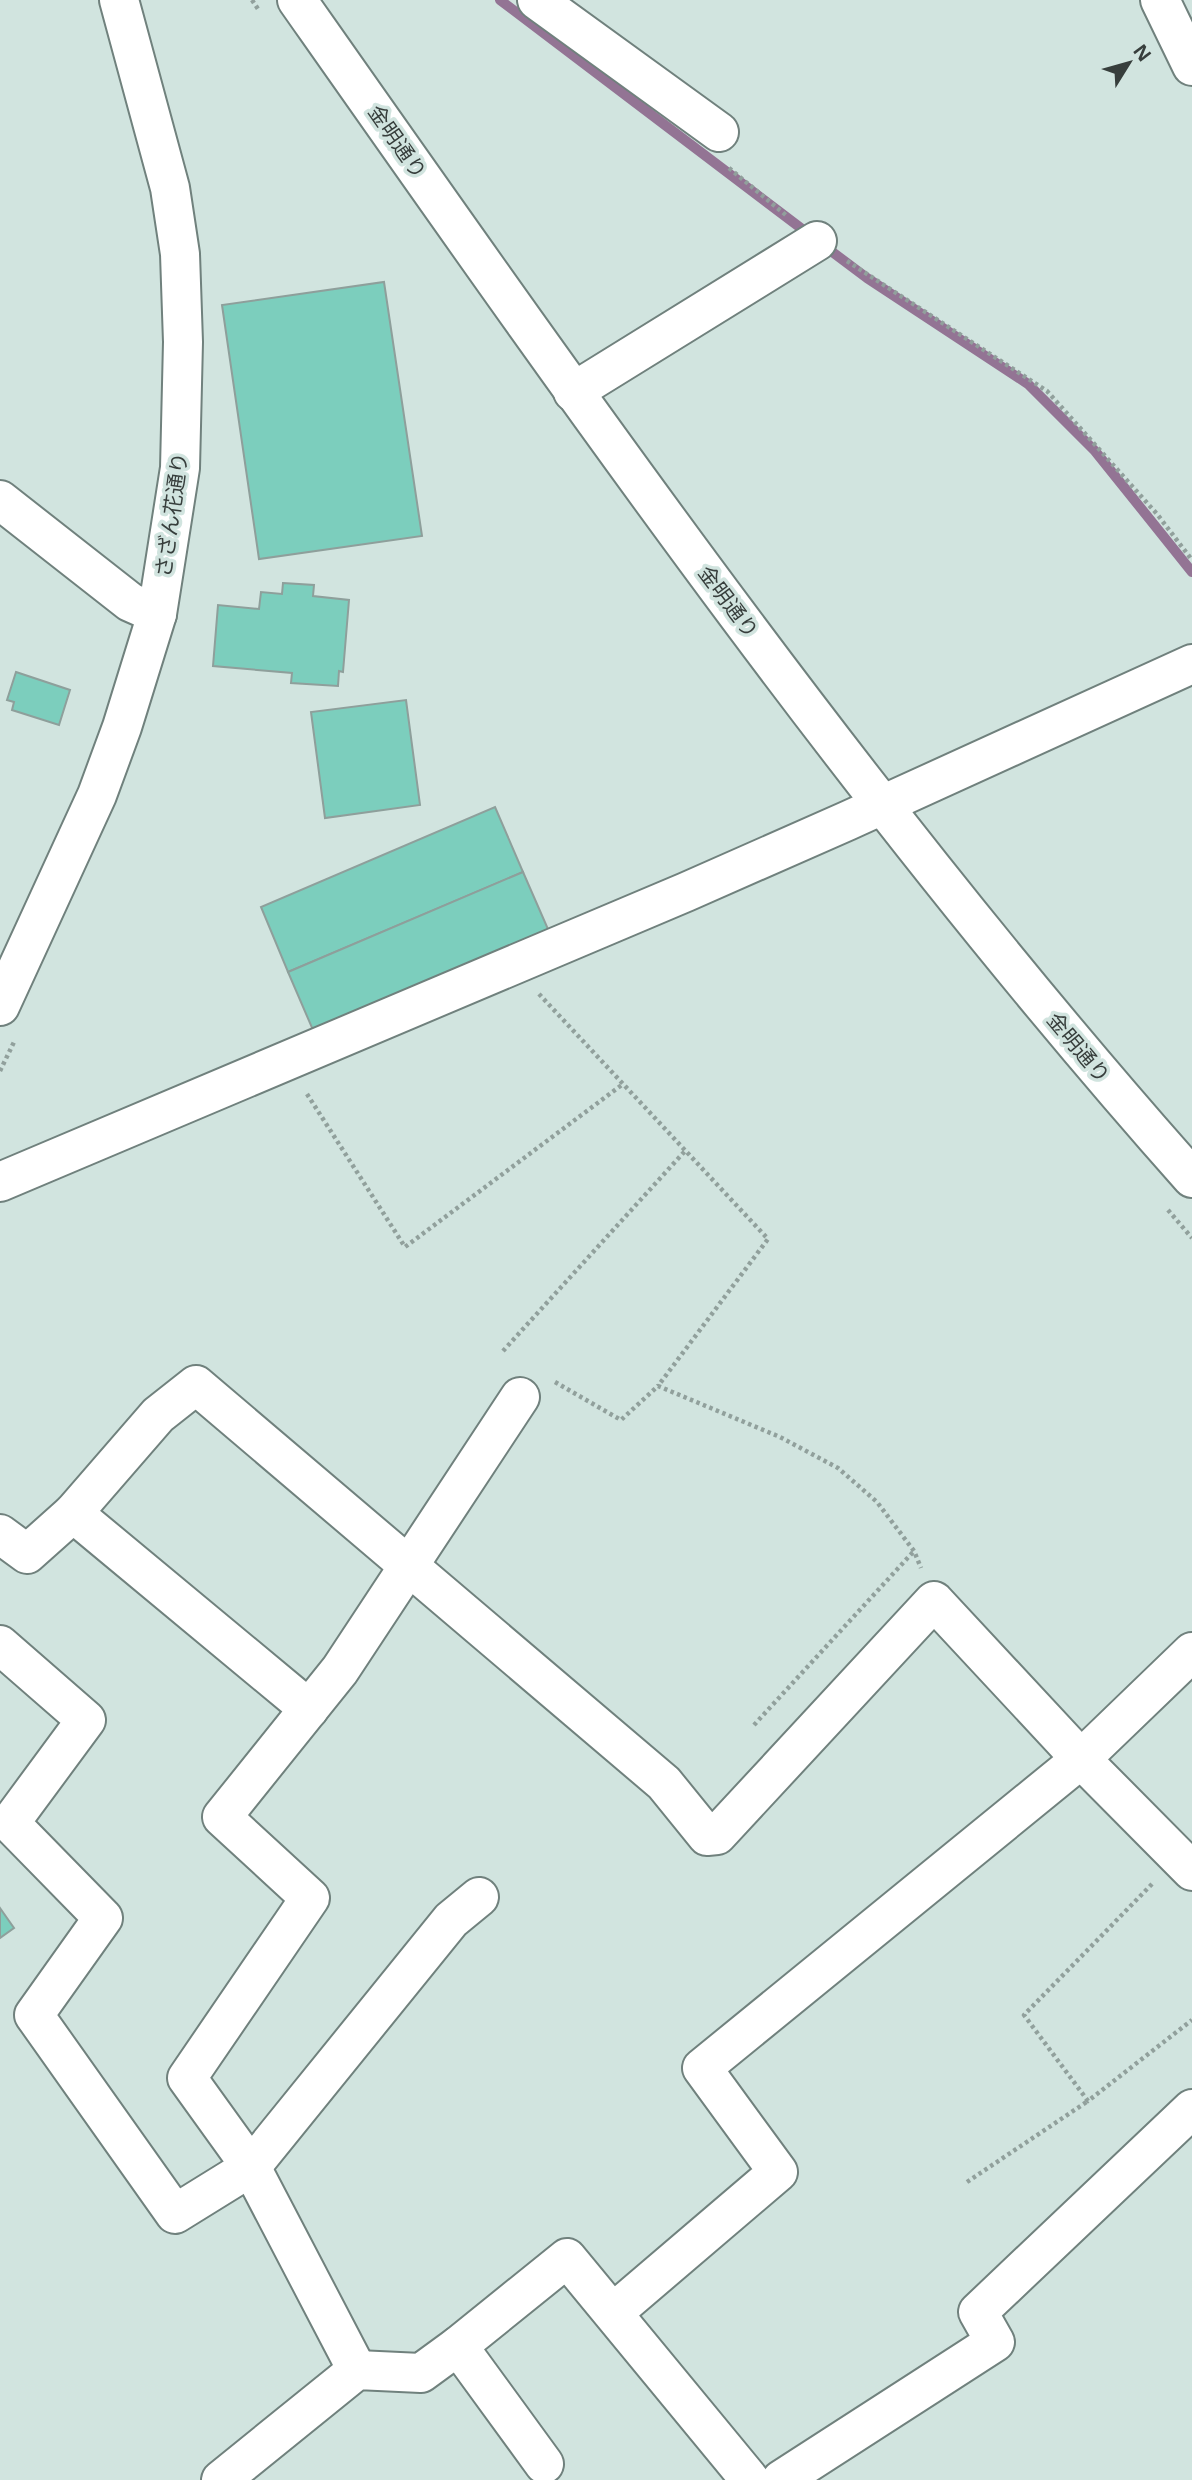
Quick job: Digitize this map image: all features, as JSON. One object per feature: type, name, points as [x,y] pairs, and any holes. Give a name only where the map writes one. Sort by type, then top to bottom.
[{"type":"street","name":"さざん花通り","points":[[0,1006],[97,795],[122,727],[157,614],[180,468],[183,342],[180,254],[170,188],[119,0]]},
{"type":"street","name":"金明通り","points":[[297,0],[573,393],[797,695],[1062,1030],[1192,1178]]},
{"type":"street","points":[[537,0],[719,132]]},
{"type":"street","points":[[1160,0],[1192,66]]},
{"type":"street","points":[[573,393],[817,241]]},
{"type":"street","points":[[0,500],[130,602],[157,614]]},
{"type":"street","points":[[0,1182],[711,881],[1192,663]]},
{"type":"street","points":[[0,1534],[27,1555],[73,1513],[158,1415],[196,1385],[664,1783],[707,1836],[717,1835],[934,1601],[1081,1759],[1185,1864]]},
{"type":"street","points":[[357,2370],[251,2167],[187,2078],[310,1898],[222,1817],[340,1670],[520,1397]]},
{"type":"street","points":[[73,1513],[309,1709]]},
{"type":"street","points":[[0,1645],[86,1720],[10,1824],[103,1918],[34,2015],[175,2214],[251,2167],[451,1920],[479,1897]]},
{"type":"street","points":[[614,2312],[778,2172],[702,2068],[1081,1759],[1192,1651]]},
{"type":"street","points":[[781,2480],[995,2342],[978,2312],[1192,2109]]},
{"type":"street","points":[[221,2480],[357,2370],[421,2373],[567,2258],[750,2480]]},
{"type":"street","points":[[458,2346],[544,2464]]},
{"type":"path","points":[[719,132],[708,150],[817,241],[1046,391],[1157,514],[1192,560]]},
{"type":"path","points":[[512,965],[768,1239],[657,1386],[621,1420],[542,1374],[520,1397]]},
{"type":"path","points":[[286,1061],[405,1247],[623,1084]]},
{"type":"path","points":[[503,1351],[685,1151]]},
{"type":"path","points":[[657,1386],[780,1437],[838,1468],[877,1502],[914,1551],[934,1601]]},
{"type":"path","points":[[754,1725],[914,1551]]},
{"type":"path","points":[[1088,2101],[1024,2015],[1185,1864]]},
{"type":"path","points":[[967,2182],[1088,2101],[1192,2020]]},
{"type":"building","points":[[384,282],[422,536],[259,559],[222,305]]},
{"type":"building","points":[[283,583],[314,585],[313,596],[349,600],[343,672],[339,671],[338,686],[291,683],[292,673],[213,666],[218,605],[259,609],[261,592],[282,594]]},
{"type":"building","points":[[16,672],[70,690],[59,725],[12,710],[14,702],[7,700]]},
{"type":"building","points":[[406,700],[420,805],[325,818],[311,712]]},
{"type":"building","points":[[495,807],[523,872],[288,972],[261,907]]},
{"type":"building","points":[[523,872],[551,936],[316,1037],[288,972]]},
{"type":"building","points":[[0,1908],[14,1928],[0,1938]]},
{"type":"waterway","points":[[500,0],[810,235]]},
{"type":"waterway","points":[[823,245],[867,278],[1028,384],[1095,451],[1192,572]]}]
